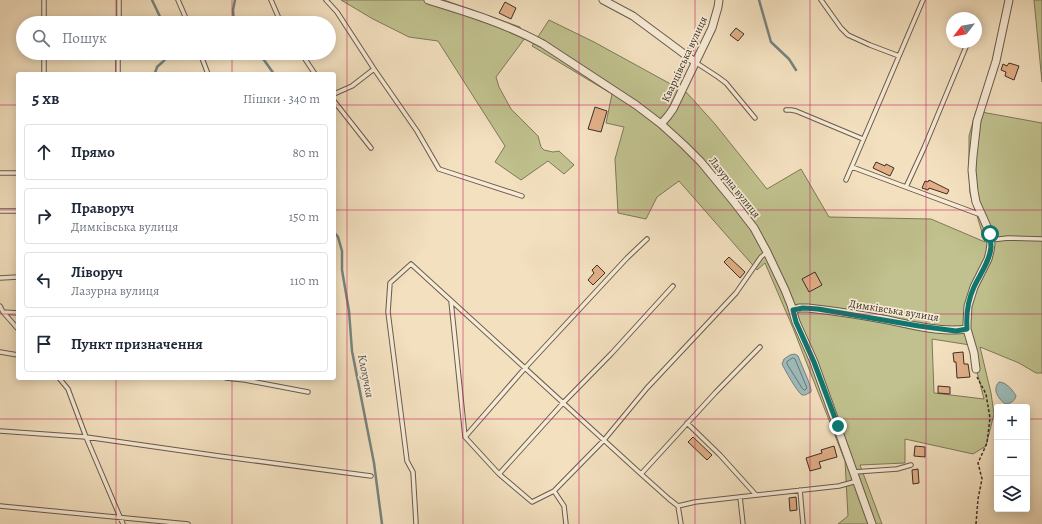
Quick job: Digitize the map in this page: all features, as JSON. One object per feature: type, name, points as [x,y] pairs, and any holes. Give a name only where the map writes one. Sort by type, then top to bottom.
[{"type":"street","name":"Лазурна вулиця","points":[[428,0],[500,24],[535,40],[636,105],[661,124],[684,145],[709,172],[744,215],[758,235],[767,252],[789,300],[796,322],[817,370],[872,524]]},
{"type":"street","points":[[603,0],[633,16],[696,62]]},
{"type":"street","name":"Кварцівська вулиця","points":[[661,124],[673,109],[712,28],[719,0]]},
{"type":"street","points":[[976,369],[967,323],[970,298],[988,259],[991,240],[975,197],[972,183],[972,165],[977,121],[996,61],[1009,0]]},
{"type":"street","name":"Димківська вулиця","points":[[793,310],[803,308],[818,309],[956,331],[967,329]]},
{"type":"lane","points":[[44,0],[44,16]]},
{"type":"lane","points":[[119,0],[119,16]]},
{"type":"lane","points":[[178,0],[185,16]]},
{"type":"lane","points":[[272,0],[278,16]]},
{"type":"lane","points":[[326,0],[337,12],[417,131],[440,169],[522,196]]},
{"type":"lane","points":[[821,0],[841,28],[848,35],[899,56]]},
{"type":"lane","points":[[846,180],[922,0]]},
{"type":"lane","points":[[906,187],[966,48]]},
{"type":"lane","points":[[44,60],[44,72]]},
{"type":"lane","points":[[118,60],[118,72]]},
{"type":"lane","points":[[203,60],[207,72]]},
{"type":"lane","points":[[306,60],[314,72]]},
{"type":"lane","points":[[696,62],[726,84],[755,118]]},
{"type":"lane","points":[[336,93],[352,86],[374,69]]},
{"type":"lane","points":[[336,104],[371,148]]},
{"type":"lane","points":[[786,110],[796,111],[864,140]]},
{"type":"lane","points":[[852,167],[982,215]]},
{"type":"lane","points":[[0,173],[16,173]]},
{"type":"lane","points":[[0,211],[16,211]]},
{"type":"lane","points":[[991,240],[1008,238],[1042,239]]},
{"type":"lane","points":[[465,437],[525,368],[627,258],[647,239]]},
{"type":"lane","points":[[451,301],[465,437],[499,474],[532,502],[554,491],[604,440],[648,388],[736,293],[761,257],[767,252]]},
{"type":"lane","points":[[416,523],[412,472],[407,461],[388,312],[390,283],[411,264],[669,500],[678,506],[681,524]]},
{"type":"lane","points":[[0,278],[16,277]]},
{"type":"lane","points":[[499,474],[563,403],[673,286]]},
{"type":"lane","points":[[0,306],[3,312],[16,327]]},
{"type":"lane","points":[[3,312],[16,313]]},
{"type":"lane","points":[[641,474],[715,393],[760,347]]},
{"type":"lane","points":[[0,352],[16,355]]},
{"type":"lane","points":[[61,380],[68,389],[86,437],[123,524]]},
{"type":"lane","points":[[245,380],[308,392]]},
{"type":"lane","points":[[687,423],[720,455],[756,495]]},
{"type":"lane","points":[[0,431],[86,437],[370,476]]},
{"type":"lane","points":[[854,472],[897,468],[911,465]]},
{"type":"lane","points":[[678,506],[695,502],[839,486],[857,481]]},
{"type":"lane","points":[[800,490],[803,524]]},
{"type":"lane","points":[[554,491],[564,506],[566,524]]},
{"type":"lane","points":[[740,497],[743,524]]},
{"type":"lane","points":[[0,506],[188,524]]},
{"type":"path","points":[[976,369],[978,380],[986,394],[990,418],[987,442],[978,463],[982,479],[978,499],[976,524]]},
{"type":"green space","points":[[341,0],[444,0],[520,27],[525,38],[496,77],[499,87],[511,109],[538,136],[541,147],[544,150],[553,152],[559,151],[574,165],[564,174],[548,161],[521,180],[495,162],[505,146],[438,41],[409,37],[373,19]]},
{"type":"green space","points":[[1034,0],[1042,0],[1042,82]]},
{"type":"green space","points":[[549,20],[594,42],[687,93],[715,124],[767,189],[801,169],[829,217],[931,219],[985,242],[970,193],[969,136],[976,111],[1042,123],[1042,373],[1036,373],[1019,363],[980,347],[991,393],[994,414],[986,446],[973,454],[905,439],[905,463],[860,465],[882,524],[838,524],[848,516],[845,461],[793,328],[765,263],[757,270],[679,181],[657,197],[646,219],[618,213],[615,159],[624,127],[606,123],[612,94],[532,46]],"holes":[[[932,339],[970,345],[984,399],[934,393]]]},
{"type":"water","points":[[795,354],[798,356],[811,389],[811,392],[805,395],[802,395],[797,390],[782,364],[784,359]]},
{"type":"water","points":[[999,382],[1002,382],[1007,385],[1015,394],[1015,399],[1012,402],[1005,404],[998,397],[996,391]]},
{"type":"building","points":[[505,2],[516,8],[511,19],[499,13]]},
{"type":"building","points":[[736,28],[744,34],[738,41],[730,35]]},
{"type":"building","points":[[693,38],[699,41],[692,53],[687,50]]},
{"type":"building","points":[[1009,63],[1019,66],[1014,80],[1005,76],[1006,72],[1001,70],[1003,64],[1007,66]]},
{"type":"building","points":[[595,107],[607,111],[601,132],[588,129]]},
{"type":"building","points":[[876,162],[885,166],[886,164],[894,168],[890,176],[873,168]]},
{"type":"building","points":[[929,180],[949,190],[947,194],[929,188],[928,190],[922,188],[925,181],[928,182]]},
{"type":"building","points":[[729,257],[745,272],[740,278],[724,262]]},
{"type":"building","points":[[597,265],[605,273],[593,285],[588,280],[594,273],[592,270]]},
{"type":"building","points":[[815,272],[822,285],[809,292],[802,279]]},
{"type":"building","points":[[963,352],[964,364],[968,364],[970,377],[957,378],[956,362],[954,362],[953,353]]},
{"type":"building","points":[[938,386],[950,387],[950,394],[938,393]]},
{"type":"building","points":[[693,437],[712,455],[707,460],[688,442]]},
{"type":"building","points":[[834,446],[837,457],[819,462],[821,468],[810,471],[806,458],[822,453],[821,450]]},
{"type":"building","points":[[915,446],[925,447],[925,457],[914,456]]},
{"type":"building","points":[[918,469],[919,483],[913,484],[912,470]]},
{"type":"building","points":[[796,497],[797,510],[790,511],[789,498]]},
{"type":"waterway","points":[[152,0],[160,16]]},
{"type":"waterway","name":"Клокучка","points":[[233,16],[235,0]]},
{"type":"waterway","points":[[759,0],[771,42],[789,59],[796,70]]},
{"type":"waterway","points":[[155,72],[157,67],[165,60]]},
{"type":"waterway","name":"Клокучка","points":[[264,60],[273,72]]},
{"type":"waterway","name":"Клокучка","points":[[336,234],[342,251],[342,270],[349,311],[352,351],[374,463],[382,524]]},
{"type":"route","points":[[838,426],[814,362],[796,322],[793,310],[799,308],[818,309],[956,331],[967,329],[968,306],[974,287],[986,263],[990,251],[990,234]]}]
